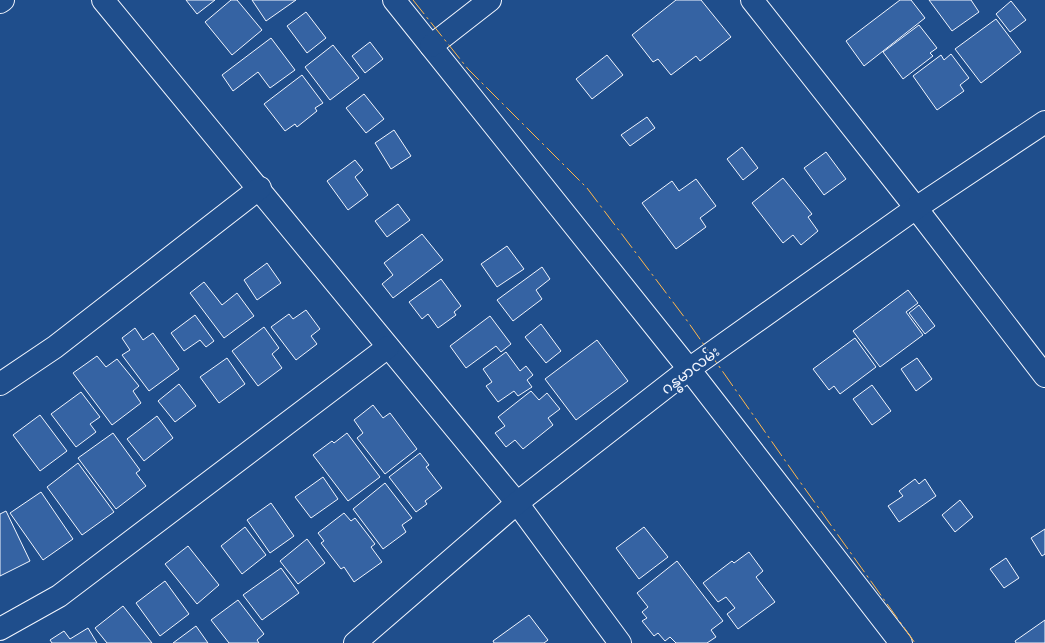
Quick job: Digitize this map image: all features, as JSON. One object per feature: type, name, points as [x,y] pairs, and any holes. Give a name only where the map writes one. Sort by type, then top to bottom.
[{"type":"street","points":[[103,0],[260,188],[517,503],[620,643]]},
{"type":"street","points":[[394,0],[689,369],[901,643]]},
{"type":"street","points":[[431,46],[490,0]]},
{"type":"street","points":[[752,0],[916,208],[1045,376]]},
{"type":"street","name":"ဂန္ဓမာလမ်း","points":[[355,643],[517,503],[689,369],[916,208],[1045,122]]},
{"type":"street","points":[[0,384],[56,347],[260,188]]},
{"type":"street","points":[[0,629],[59,596],[388,346]]},
{"type":"street","points":[[1022,346],[1045,347]]},
{"type":"building","points":[[186,0],[215,0],[197,14]]},
{"type":"building","points":[[231,0],[237,0],[262,30],[232,55],[205,22]]},
{"type":"building","points":[[252,0],[296,0],[266,21]]},
{"type":"building","points":[[676,0],[701,0],[731,37],[700,61],[696,56],[671,75],[658,59],[653,62],[632,35]]},
{"type":"building","points":[[900,0],[911,0],[925,18],[864,66],[846,41]]},
{"type":"building","points":[[929,0],[971,0],[979,12],[952,31]]},
{"type":"building","points":[[1011,1],[1026,20],[1010,32],[996,14]]},
{"type":"building","points":[[306,12],[326,38],[307,53],[287,26]]},
{"type":"building","points":[[996,19],[1021,52],[981,83],[955,49]]},
{"type":"building","points":[[919,25],[937,48],[930,53],[933,56],[903,79],[883,52]]},
{"type":"building","points":[[271,38],[295,70],[270,88],[258,72],[233,91],[222,75]]},
{"type":"building","points":[[370,42],[383,59],[365,73],[352,56]]},
{"type":"building","points":[[333,45],[359,78],[330,100],[305,67]]},
{"type":"building","points":[[951,54],[969,78],[960,85],[964,91],[937,110],[913,76],[941,55],[944,60]]},
{"type":"building","points":[[607,55],[623,75],[592,99],[576,79]]},
{"type":"building","points":[[302,75],[323,103],[315,108],[317,111],[297,127],[295,124],[285,131],[264,104]]},
{"type":"building","points":[[364,94],[384,119],[366,133],[346,108]]},
{"type":"building","points":[[647,117],[655,128],[630,146],[621,135]]},
{"type":"building","points":[[394,130],[411,156],[391,169],[375,143]]},
{"type":"building","points":[[742,147],[758,168],[743,180],[727,159]]},
{"type":"building","points":[[826,152],[846,179],[824,195],[804,168]]},
{"type":"building","points":[[355,160],[363,170],[355,177],[368,195],[348,210],[327,181]]},
{"type":"building","points":[[783,178],[812,214],[808,217],[818,231],[801,245],[793,235],[783,243],[752,203]]},
{"type":"building","points":[[696,179],[716,206],[700,218],[706,227],[676,249],[642,203],[672,181],[679,191]]},
{"type":"building","points":[[398,204],[410,220],[387,237],[375,221]]},
{"type":"building","points":[[422,234],[443,260],[393,298],[382,284],[393,275],[384,263]]},
{"type":"building","points":[[507,246],[524,269],[497,287],[481,264]]},
{"type":"building","points":[[267,263],[281,283],[257,300],[244,280]]},
{"type":"building","points":[[542,267],[550,279],[536,290],[542,299],[513,321],[497,300]]},
{"type":"building","points":[[441,279],[461,306],[454,312],[456,315],[438,328],[428,314],[422,319],[409,302]]},
{"type":"building","points":[[204,282],[222,305],[237,293],[254,316],[224,338],[190,293]]},
{"type":"building","points":[[908,290],[918,303],[906,312],[923,335],[880,367],[853,331]]},
{"type":"building","points":[[919,305],[935,326],[925,334],[909,313]]},
{"type":"building","points":[[306,310],[320,329],[311,336],[317,344],[296,360],[271,327],[289,314],[293,319]]},
{"type":"building","points":[[195,315],[214,341],[206,347],[200,340],[184,351],[171,333]]},
{"type":"building","points":[[490,316],[511,344],[501,352],[496,346],[466,368],[450,346]]},
{"type":"building","points":[[541,324],[561,351],[546,363],[525,337]]},
{"type":"building","points":[[264,327],[279,348],[272,354],[282,368],[258,386],[232,351]]},
{"type":"building","points":[[135,328],[143,340],[153,333],[179,369],[149,391],[122,355],[130,350],[122,338]]},
{"type":"building","points":[[855,338],[876,367],[840,394],[834,386],[829,390],[813,369]]},
{"type":"building","points":[[597,340],[628,381],[576,420],[545,379]]},
{"type":"building","points":[[506,352],[520,371],[526,366],[533,375],[527,380],[532,387],[518,396],[514,391],[498,402],[486,386],[492,382],[483,369]]},
{"type":"building","points":[[97,356],[106,367],[117,359],[139,386],[133,391],[141,403],[112,425],[73,373]]},
{"type":"building","points":[[227,358],[245,384],[219,403],[200,377]]},
{"type":"building","points":[[917,358],[932,379],[916,391],[901,369]]},
{"type":"building","points":[[179,384],[196,406],[175,422],[158,401]]},
{"type":"building","points":[[872,385],[891,411],[872,425],[853,399]]},
{"type":"building","points":[[531,391],[539,400],[547,393],[560,409],[548,418],[553,425],[523,449],[515,440],[506,447],[495,433],[505,426],[498,417]]},
{"type":"building","points":[[81,392],[100,417],[90,424],[96,432],[76,447],[51,414]]},
{"type":"building","points":[[373,405],[383,418],[390,413],[417,449],[385,474],[357,438],[363,433],[354,420]]},
{"type":"building","points":[[40,415],[67,451],[40,471],[13,435]]},
{"type":"building","points":[[157,416],[173,438],[144,461],[127,439]]},
{"type":"building","points":[[113,433],[140,470],[136,473],[146,486],[116,509],[78,458]]},
{"type":"building","points":[[347,433],[380,477],[348,501],[313,455]]},
{"type":"building","points":[[420,453],[429,465],[426,467],[442,488],[425,501],[427,504],[416,512],[389,477]]},
{"type":"building","points":[[78,463],[114,512],[82,535],[47,487]]},
{"type":"building","points":[[323,477],[338,499],[311,518],[295,497]]},
{"type":"building","points":[[915,479],[919,484],[925,479],[936,496],[899,522],[888,506],[903,496],[899,491]]},
{"type":"building","points":[[385,483],[412,518],[402,525],[406,532],[383,549],[353,509]]},
{"type":"building","points":[[41,492],[73,539],[43,560],[10,513]]},
{"type":"building","points":[[960,500],[973,517],[955,532],[942,515]]},
{"type":"building","points":[[271,503],[294,536],[270,553],[247,520]]},
{"type":"building","points":[[6,511],[30,561],[0,576],[0,514]]},
{"type":"building","points":[[344,513],[351,521],[355,518],[375,544],[371,547],[382,562],[354,582],[344,567],[341,569],[321,543],[324,541],[318,533]]},
{"type":"building","points":[[245,527],[266,555],[242,574],[221,546]]},
{"type":"building","points":[[644,527],[668,557],[639,579],[616,548]]},
{"type":"building","points":[[1045,529],[1045,554],[1042,556],[1031,538]]},
{"type":"building","points":[[307,539],[325,563],[298,584],[280,561]]},
{"type":"building","points":[[188,546],[219,585],[197,604],[165,564]]},
{"type":"building","points":[[749,552],[763,571],[756,577],[775,602],[738,629],[727,614],[735,608],[726,597],[718,602],[703,583],[732,561],[734,563]]},
{"type":"building","points":[[1006,558],[1019,578],[1004,588],[990,569]]},
{"type":"building","points":[[677,561],[723,621],[711,630],[716,637],[707,643],[676,643],[670,637],[665,641],[658,633],[654,636],[642,621],[647,618],[642,612],[648,607],[637,593]]},
{"type":"building","points":[[281,568],[299,593],[262,620],[243,595]]},
{"type":"building","points":[[165,581],[189,614],[160,636],[136,603]]},
{"type":"building","points":[[238,600],[264,634],[257,640],[259,643],[229,643],[211,620]]},
{"type":"building","points":[[123,606],[152,643],[107,643],[95,628]]},
{"type":"building","points":[[529,615],[548,640],[544,643],[494,643],[493,641]]},
{"type":"building","points":[[1045,620],[1045,643],[1016,643],[1015,641]]},
{"type":"building","points":[[196,626],[208,643],[173,643]]},
{"type":"building","points":[[88,628],[97,643],[52,643],[50,640],[64,631],[70,639]]},
{"type":"power","points":[[413,0],[468,69],[587,188],[688,322],[915,643]]}]
